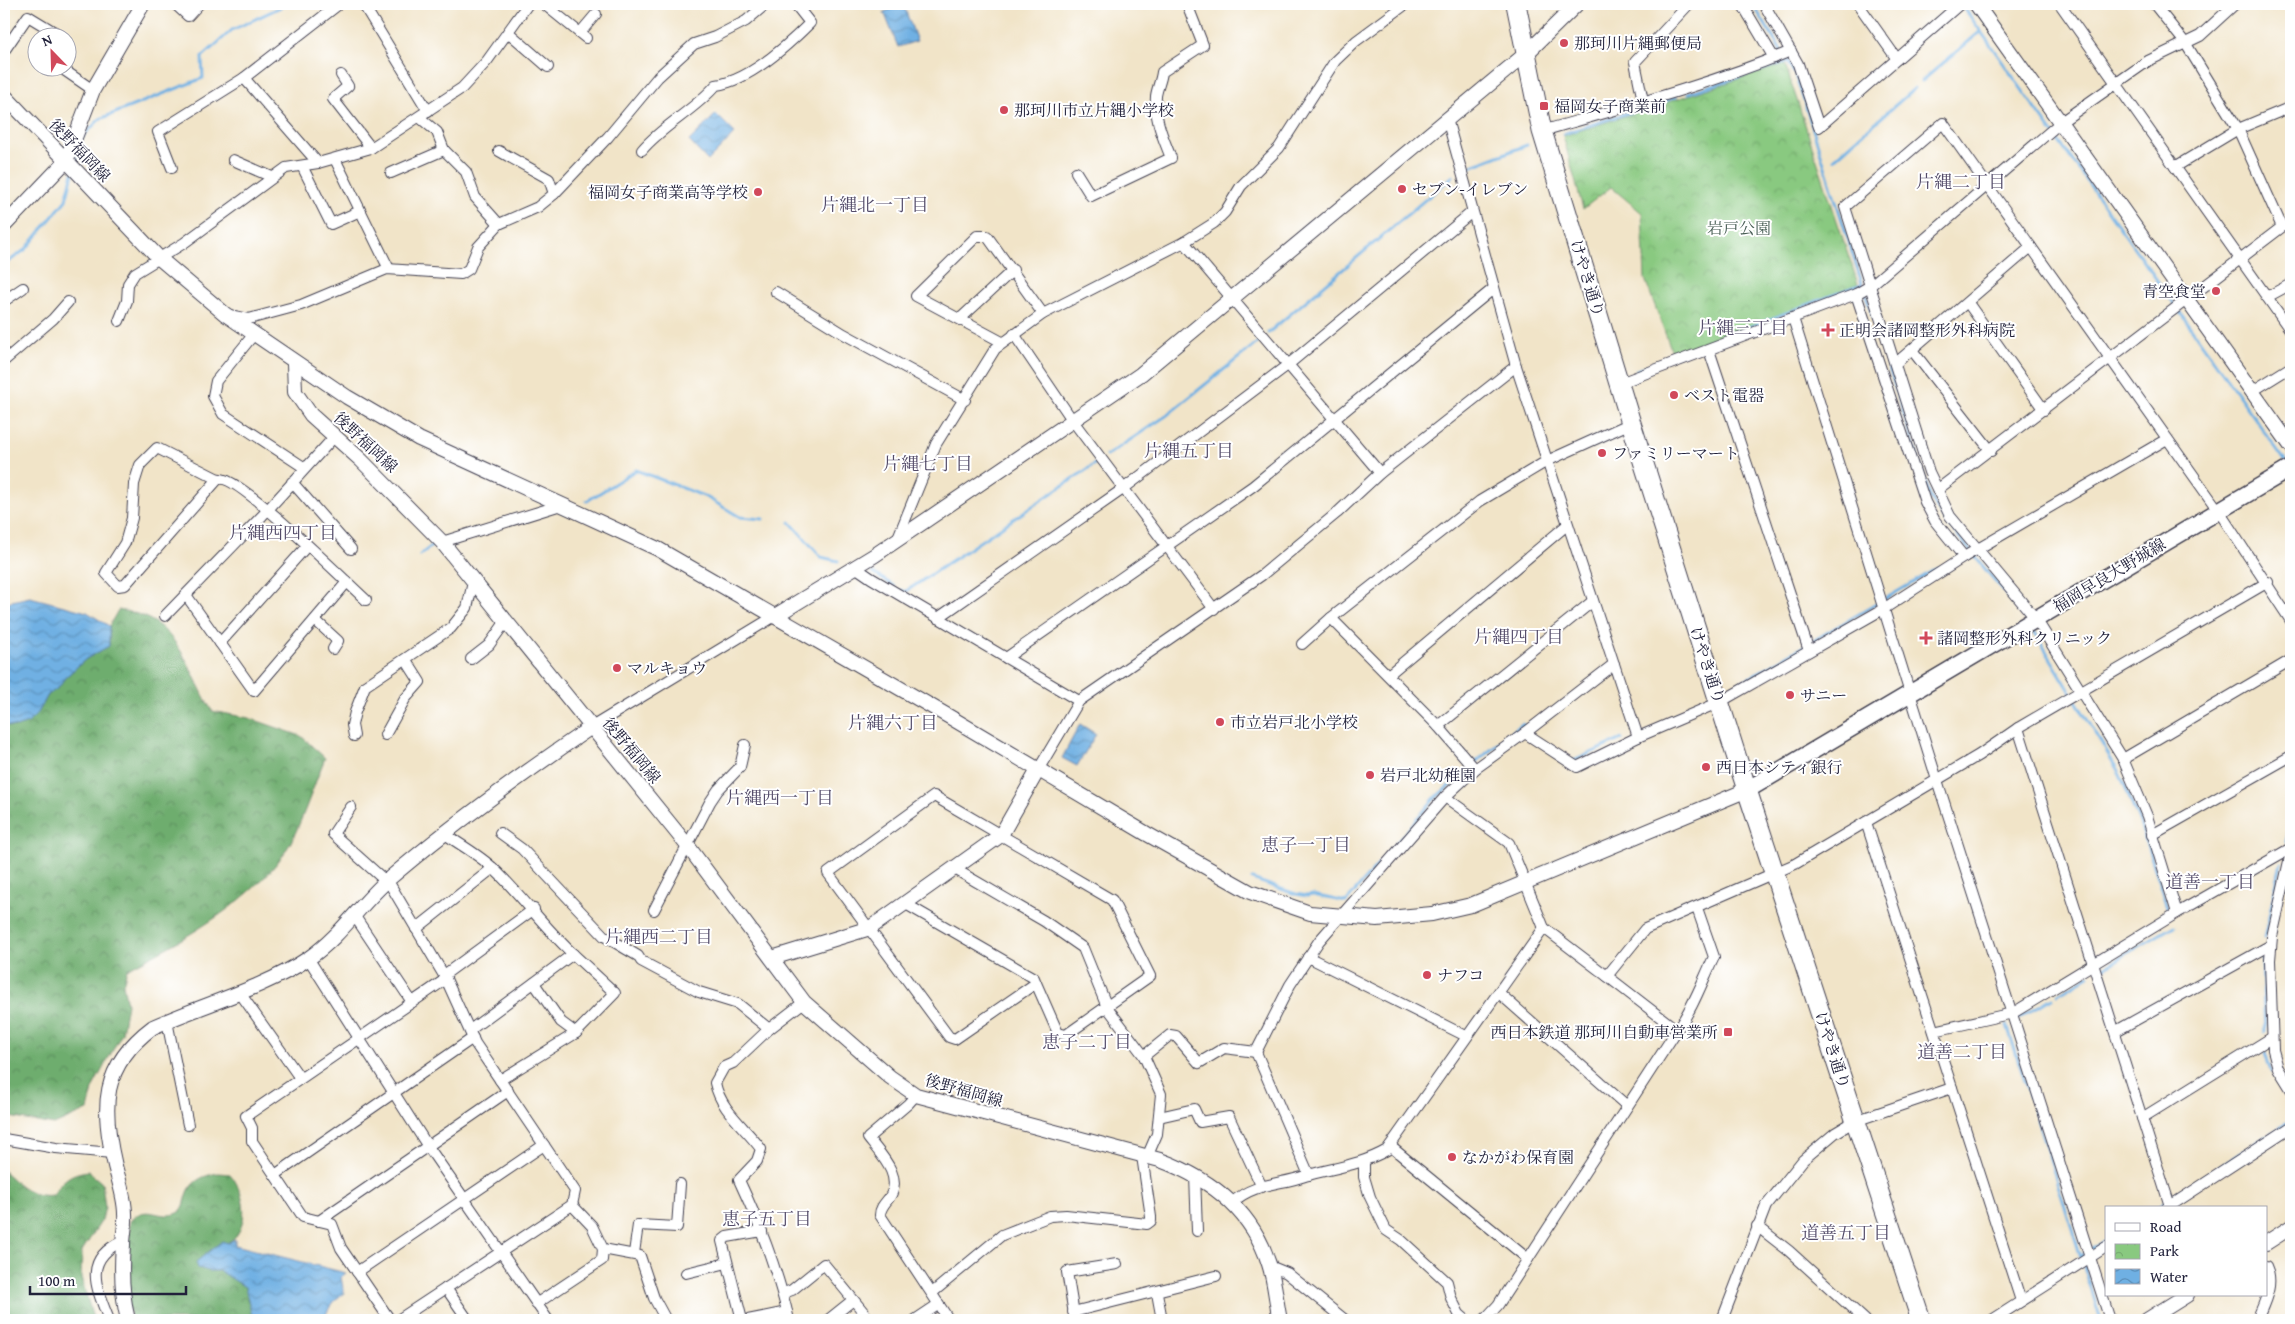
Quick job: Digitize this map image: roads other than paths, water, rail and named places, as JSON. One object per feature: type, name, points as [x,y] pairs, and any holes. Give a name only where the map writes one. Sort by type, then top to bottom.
[{"type":"highway","name":"けやき通り","points":[[1516,4],[1542,131],[1631,423],[1747,790],[1921,1320]]},
{"type":"main road","name":"福岡早良大野城線","points":[[1747,790],[2291,468]]},
{"type":"street","points":[[4,226],[66,161],[93,90],[143,4]]},
{"type":"street","points":[[175,4],[188,16],[199,4]]},
{"type":"street","points":[[172,168],[158,132],[244,78],[339,4]]},
{"type":"street","points":[[363,4],[428,111]]},
{"type":"street","points":[[120,321],[127,300],[128,284],[131,277],[184,243],[286,168],[335,159],[371,148],[462,88],[508,32],[528,4]]},
{"type":"street","points":[[544,4],[583,36],[596,14]]},
{"type":"street","points":[[226,314],[249,319],[301,305],[389,269],[460,274],[469,269],[478,248],[499,224],[538,207],[554,194],[608,137],[658,77],[694,44],[715,37],[746,21],[766,4]]},
{"type":"street","points":[[642,150],[667,127],[705,98],[716,85],[730,83],[746,74],[797,36],[810,23],[795,4]]},
{"type":"street","points":[[1076,172],[1091,196],[1171,158],[1158,126],[1156,114],[1157,93],[1162,72],[1203,45],[1187,4]]},
{"type":"street","points":[[897,540],[936,444],[965,400],[989,357],[1002,342],[1043,314],[1184,242],[1221,216],[1241,186],[1279,148],[1316,86],[1342,53],[1406,4]]},
{"type":"street","points":[[128,1320],[124,1306],[121,1266],[126,1214],[106,1118],[114,1071],[136,1040],[167,1020],[276,979],[308,958],[330,941],[387,880],[473,809],[590,728],[897,540],[1141,374],[1527,52],[1577,4]]},
{"type":"street","points":[[1644,101],[1634,62],[1689,4]]},
{"type":"street","points":[[1742,4],[1774,58]]},
{"type":"street","points":[[1764,4],[1791,51],[1805,82],[1819,127],[1960,4]]},
{"type":"street","points":[[1858,4],[1898,58]]},
{"type":"street","points":[[1976,4],[2291,446]]},
{"type":"street","points":[[2060,4],[2291,331]]},
{"type":"street","points":[[1937,490],[1991,451],[2282,227],[2238,129],[2186,44],[2154,4]]},
{"type":"street","points":[[1620,383],[1856,294],[1870,286],[2060,122],[2148,61],[2186,44],[2212,26],[2235,4]]},
{"type":"street","points":[[4,51],[28,16],[48,28]]},
{"type":"street","points":[[508,32],[548,67]]},
{"type":"street","points":[[1542,131],[1644,101],[1791,51]]},
{"type":"street","points":[[341,75],[348,86],[333,99],[371,148]]},
{"type":"street","points":[[76,78],[93,90]]},
{"type":"street","points":[[244,78],[318,163]]},
{"type":"street","name":"後野福岡線","points":[[4,95],[159,258],[226,314],[294,363],[295,392],[311,415],[335,436],[442,542],[590,728],[687,845],[804,1002],[890,1077],[916,1095],[1144,1157],[1195,1175],[1233,1202],[1258,1238],[1270,1266],[1280,1320]]},
{"type":"street","points":[[2175,166],[2238,129],[2291,107]]},
{"type":"street","points":[[419,117],[436,132],[444,150],[466,172],[475,197],[499,224]]},
{"type":"street","points":[[1446,119],[1516,366],[1638,737]]},
{"type":"street","points":[[2177,913],[2152,834],[2123,759],[2036,619],[1950,516],[1937,490],[1929,472],[1845,207],[1943,123],[2218,510],[2268,582],[2291,621]]},
{"type":"street","points":[[391,173],[444,150]]},
{"type":"street","points":[[499,151],[549,178],[554,194]]},
{"type":"street","points":[[335,159],[389,269]]},
{"type":"street","points":[[234,160],[272,178]]},
{"type":"street","points":[[302,166],[331,224],[360,211]]},
{"type":"street","points":[[938,618],[1123,489],[1289,364],[1472,212]]},
{"type":"street","points":[[1002,342],[961,318],[916,296],[977,236],[983,234],[986,236],[1013,270],[1043,314]]},
{"type":"street","points":[[1184,242],[1380,473]]},
{"type":"street","points":[[1896,364],[2031,247]]},
{"type":"street","points":[[961,318],[1013,270]]},
{"type":"street","points":[[2267,297],[2291,284]]},
{"type":"street","points":[[4,301],[23,288]]},
{"type":"street","points":[[1006,658],[1253,486],[1493,288]]},
{"type":"street","points":[[776,292],[844,334],[965,400]]},
{"type":"street","points":[[1856,294],[1925,502],[1935,521],[1964,557]]},
{"type":"street","points":[[4,358],[5,360],[35,335],[68,302]]},
{"type":"street","points":[[1968,303],[2044,410]]},
{"type":"street","points":[[1793,318],[1937,780],[2110,1320]]},
{"type":"street","points":[[254,334],[216,381],[213,396],[223,414],[305,468]]},
{"type":"street","points":[[1014,334],[1073,421],[1214,609]]},
{"type":"street","points":[[1709,350],[1809,651]]},
{"type":"street","points":[[1912,350],[1991,451]]},
{"type":"street","points":[[294,363],[347,398],[419,439],[658,549],[1250,892],[1310,913],[1377,919],[1432,914],[1471,905],[1747,790]]},
{"type":"street","points":[[772,958],[870,928],[1001,834],[1079,700],[1214,609],[1303,542],[1380,473],[1516,366]]},
{"type":"street","points":[[2251,392],[2291,367]]},
{"type":"street","points":[[1302,644],[1331,618],[1480,501],[1547,460],[1631,423]]},
{"type":"street","points":[[165,616],[269,509],[335,436]]},
{"type":"street","points":[[1525,733],[1577,767],[1638,737],[1720,702],[1884,608],[1964,557],[2166,439]]},
{"type":"street","points":[[218,479],[157,448],[140,464],[134,484],[132,518],[127,537],[106,573],[118,586],[125,585],[218,479],[223,477],[269,509],[366,600]]},
{"type":"street","points":[[292,482],[350,549]]},
{"type":"street","points":[[442,542],[561,504]]},
{"type":"street","points":[[1388,675],[1567,525]]},
{"type":"street","points":[[220,643],[307,546]]},
{"type":"street","points":[[855,567],[1079,700]]},
{"type":"street","points":[[186,595],[254,691],[347,582]]},
{"type":"street","points":[[354,736],[352,725],[365,686],[451,628],[461,618],[470,599],[473,582]]},
{"type":"street","points":[[1607,976],[1645,930],[1795,864],[1937,780],[2018,728],[2268,582]]},
{"type":"street","points":[[1438,726],[1593,601]]},
{"type":"street","points":[[1331,618],[1438,726],[1476,769]]},
{"type":"street","points":[[315,620],[338,642]]},
{"type":"street","points":[[471,659],[489,646],[506,621]]},
{"type":"street","points":[[385,735],[405,699],[420,682],[406,660]]},
{"type":"street","points":[[2123,759],[2291,660]]},
{"type":"street","points":[[1309,1175],[1256,1052],[1290,984],[1340,916],[1444,797],[1476,769],[1614,664]]},
{"type":"street","points":[[2018,728],[2116,1031],[2168,1206]]},
{"type":"street","points":[[654,910],[718,790],[740,767],[745,745]]},
{"type":"street","points":[[2152,834],[2291,756]]},
{"type":"street","points":[[904,903],[1034,978],[1058,1033],[1062,1035],[1066,1035],[1150,976],[1112,900],[934,796],[828,873],[949,1037],[955,1039],[1036,984]]},
{"type":"street","points":[[1444,797],[1509,843],[1544,928],[1677,1030]]},
{"type":"street","points":[[351,808],[333,834],[387,880],[445,977],[472,1034],[500,1080],[574,1191],[572,1205],[398,1320]]},
{"type":"street","points":[[1866,822],[2021,1302]]},
{"type":"street","points":[[500,833],[522,850],[604,936],[638,956],[641,961],[699,992],[738,1004],[769,1028]]},
{"type":"street","points":[[445,834],[493,868],[534,910],[549,931],[615,993],[576,1032],[500,1080]]},
{"type":"street","points":[[1934,1032],[2013,1013],[2177,913],[2291,848]]},
{"type":"street","points":[[2291,852],[2271,945],[2271,1038],[2278,1068],[2291,1089]]},
{"type":"street","points":[[416,929],[493,868]]},
{"type":"street","points":[[932,1293],[1002,1235],[1050,1216],[1066,1214],[1147,1224],[1151,1221],[1144,1157],[1157,1134],[1161,1094],[1144,1056],[1107,1007],[1083,948],[1044,921],[953,868]]},
{"type":"street","points":[[1484,1320],[1528,1259],[1626,1106],[1691,1011],[1696,994],[1714,957],[1697,908]]},
{"type":"street","points":[[390,1320],[341,1248],[332,1224],[304,1217],[252,1141],[252,1128],[246,1116],[412,1002],[534,910]]},
{"type":"street","points":[[354,915],[412,1002]]},
{"type":"street","points":[[1233,1202],[1242,1194],[1261,1186],[1364,1161],[1390,1146],[1544,928]]},
{"type":"street","points":[[2116,1031],[2271,945]]},
{"type":"street","points":[[275,1175],[394,1092],[472,1034],[573,954]]},
{"type":"street","points":[[1308,957],[1466,1036]]},
{"type":"street","points":[[308,958],[427,1145],[548,1320]]},
{"type":"street","points":[[534,983],[561,1022],[576,1032]]},
{"type":"street","points":[[240,993],[300,1078]]},
{"type":"street","points":[[1499,993],[1626,1106]]},
{"type":"street","points":[[748,1320],[788,1316],[784,1293],[772,1266],[762,1231],[739,1180],[757,1161],[761,1149],[726,1108],[718,1094],[716,1083],[724,1067],[733,1064],[769,1028],[804,1002]]},
{"type":"street","points":[[167,1020],[188,1125]]},
{"type":"street","points":[[1144,1056],[1170,1035],[1176,1036],[1199,1063],[1224,1048],[1256,1052]]},
{"type":"street","points":[[2142,1118],[2271,1038]]},
{"type":"street","points":[[1722,1320],[1756,1226],[1766,1206],[1803,1160],[1835,1133],[1856,1121],[1952,1088]]},
{"type":"street","points":[[319,1221],[508,1091]]},
{"type":"street","points":[[916,1095],[868,1138],[887,1164],[894,1179],[893,1192],[880,1210],[880,1215],[949,1320]]},
{"type":"street","points":[[1159,1117],[1194,1109],[1200,1122],[1229,1117],[1261,1186]]},
{"type":"street","points":[[2170,1206],[2291,1127]]},
{"type":"street","points":[[4,1139],[56,1148],[112,1152]]},
{"type":"street","points":[[357,1272],[544,1145]]},
{"type":"street","points":[[1390,1146],[1528,1259]]},
{"type":"street","points":[[1364,1161],[1364,1177],[1370,1197],[1386,1230],[1407,1245],[1447,1282],[1450,1298],[1459,1314],[1466,1320]]},
{"type":"street","points":[[1195,1175],[1197,1231]]},
{"type":"street","points":[[634,1253],[638,1225],[677,1227],[680,1184]]},
{"type":"street","points":[[536,1304],[602,1260],[603,1249],[592,1226],[572,1205]]},
{"type":"street","points":[[1756,1226],[1789,1251],[1865,1320]]},
{"type":"street","points":[[2268,1242],[2291,1227]]},
{"type":"street","points":[[742,1320],[722,1241],[727,1237],[762,1231]]},
{"type":"street","points":[[109,1320],[96,1282],[95,1271],[99,1258],[108,1248],[123,1242]]},
{"type":"street","points":[[1992,1320],[2105,1248]]},
{"type":"street","points":[[603,1249],[634,1253],[640,1256],[654,1298],[666,1320]]},
{"type":"street","points":[[686,1273],[727,1263]]},
{"type":"street","points":[[784,1293],[792,1290],[824,1264],[870,1320]]},
{"type":"street","points":[[1116,1264],[1068,1272],[1074,1316],[1216,1276]]},
{"type":"street","points":[[1270,1266],[1287,1273],[1345,1320]]},
{"type":"street","points":[[2268,1270],[2270,1275],[2268,1290]]},
{"type":"street","points":[[446,1288],[468,1320]]},
{"type":"street","points":[[1157,1293],[1162,1320]]},
{"type":"street","points":[[2147,1320],[2185,1296]]},
{"type":"street","points":[[2257,1320],[2266,1296]]},
{"type":"street","points":[[828,1320],[853,1300]]},
{"type":"street","points":[[915,1320],[939,1304]]},
{"type":"water","points":[[903,4],[917,41],[898,47],[884,12]]},
{"type":"water","points":[[716,114],[735,133],[708,161],[689,141]]},
{"type":"water","points":[[30,597],[87,612],[109,626],[109,646],[86,659],[69,674],[58,688],[48,695],[38,713],[28,723],[16,727],[4,725],[4,616],[9,609],[7,602]]},
{"type":"water","points":[[1080,724],[1096,734],[1077,766],[1062,758]]},
{"type":"water","points":[[235,1239],[235,1245],[346,1273],[341,1277],[344,1293],[332,1305],[325,1316],[325,1320],[253,1320],[245,1287],[220,1271],[198,1268],[196,1262],[222,1241],[228,1243]]},
{"type":"waterway","points":[[75,164],[82,137],[100,119],[203,78],[202,57],[232,30],[287,4]]},
{"type":"waterway","points":[[1753,4],[1796,76],[1930,496],[1941,515],[2026,619]]},
{"type":"waterway","points":[[1962,5],[2288,465]]},
{"type":"waterway","points":[[1922,81],[1981,31]]},
{"type":"waterway","points":[[1688,93],[1788,61]]},
{"type":"waterway","points":[[1834,159],[1915,88]]},
{"type":"waterway","points":[[1563,134],[1676,97]]},
{"type":"waterway","points":[[1467,168],[1527,145]]},
{"type":"waterway","points":[[4,265],[26,249],[66,200],[73,173]]},
{"type":"waterway","points":[[1268,333],[1453,176]]},
{"type":"waterway","points":[[1637,370],[1862,284]]},
{"type":"waterway","points":[[1106,456],[1166,416],[1257,343]]},
{"type":"waterway","points":[[902,590],[905,592],[1095,464]]},
{"type":"waterway","points":[[587,501],[636,470],[706,497],[740,517],[763,519]]},
{"type":"waterway","points":[[790,522],[821,557],[838,561]]},
{"type":"waterway","points":[[420,555],[433,545]]},
{"type":"waterway","points":[[1723,693],[1938,568]]},
{"type":"waterway","points":[[873,573],[894,586]]},
{"type":"waterway","points":[[2031,626],[2120,774],[2139,821],[2169,910]]},
{"type":"waterway","points":[[1674,716],[1711,699]]},
{"type":"waterway","points":[[1475,763],[1522,724],[1528,729]]},
{"type":"waterway","points":[[1573,761],[1622,739]]},
{"type":"waterway","points":[[1252,879],[1296,894],[1313,895],[1346,902],[1434,799],[1463,774]]},
{"type":"waterway","points":[[2286,842],[2291,823]]},
{"type":"waterway","points":[[2264,938],[2281,863]]},
{"type":"waterway","points":[[2101,969],[2174,926]]},
{"type":"waterway","points":[[2262,959],[2265,1033]]},
{"type":"waterway","points":[[2058,994],[2089,976]]},
{"type":"waterway","points":[[2017,1019],[2052,998]]},
{"type":"waterway","points":[[2007,1025],[2101,1320]]},
{"type":"waterway","points":[[2265,1052],[2271,1072]]},
{"type":"waterway","points":[[2282,1090],[2285,1095]]},
{"type":"waterway","points":[[2287,1093],[2285,1095],[2291,1104]]},
{"type":"waterway","points":[[2158,1206],[2291,1120]]},
{"type":"waterway","points":[[2081,1256],[2105,1241]]},
{"type":"place","name":"那珂川片縄郵便局","points":[[1564,43]]},
{"type":"place","name":"福岡女子商業前","points":[[1544,106]]},
{"type":"place","name":"那珂川市立片縄小学校","points":[[1004,110]]},
{"type":"place","name":"セブン-イレブン","points":[[1402,189]]},
{"type":"place","name":"福岡女子商業高等学校","points":[[758,192]]},
{"type":"place","name":"青空食堂","points":[[2216,291]]},
{"type":"place","name":"正明会諸岡整形外科病院","points":[[1828,330]]},
{"type":"place","name":"ベスト電器","points":[[1674,395]]},
{"type":"place","name":"ファミリーマート","points":[[1602,453]]},
{"type":"place","name":"諸岡整形外科クリニック","points":[[1926,638]]},
{"type":"place","name":"マルキョウ","points":[[617,668]]},
{"type":"place","name":"サニー","points":[[1790,695]]},
{"type":"place","name":"市立岩戸北小学校","points":[[1220,722]]},
{"type":"place","name":"西日本シティ銀行","points":[[1706,767]]},
{"type":"place","name":"岩戸北幼稚園","points":[[1370,775]]},
{"type":"place","name":"ナフコ","points":[[1427,975]]},
{"type":"place","name":"西日本鉄道 那珂川自動車営業所","points":[[1728,1032]]},
{"type":"place","name":"なかがわ保育園","points":[[1452,1157]]},
{"type":"district","name":"片縄二丁目","points":[[1961,182]]},
{"type":"district","name":"片縄北一丁目","points":[[875,205]]},
{"type":"district","name":"片縄三丁目","points":[[1743,328]]},
{"type":"district","name":"片縄五丁目","points":[[1189,451]]},
{"type":"district","name":"片縄七丁目","points":[[928,464]]},
{"type":"district","name":"片縄西四丁目","points":[[283,533]]},
{"type":"district","name":"片縄四丁目","points":[[1519,637]]},
{"type":"district","name":"片縄六丁目","points":[[893,723]]},
{"type":"district","name":"片縄西一丁目","points":[[780,798]]},
{"type":"district","name":"恵子一丁目","points":[[1306,845]]},
{"type":"district","name":"道善一丁目","points":[[2210,882]]},
{"type":"district","name":"片縄西二丁目","points":[[659,937]]},
{"type":"district","name":"恵子二丁目","points":[[1087,1042]]},
{"type":"district","name":"道善二丁目","points":[[1962,1052]]},
{"type":"district","name":"恵子五丁目","points":[[767,1219]]},
{"type":"district","name":"道善五丁目","points":[[1846,1233]]},
{"type":"park label","name":"岩戸公園","points":[[1739,228]]}]
